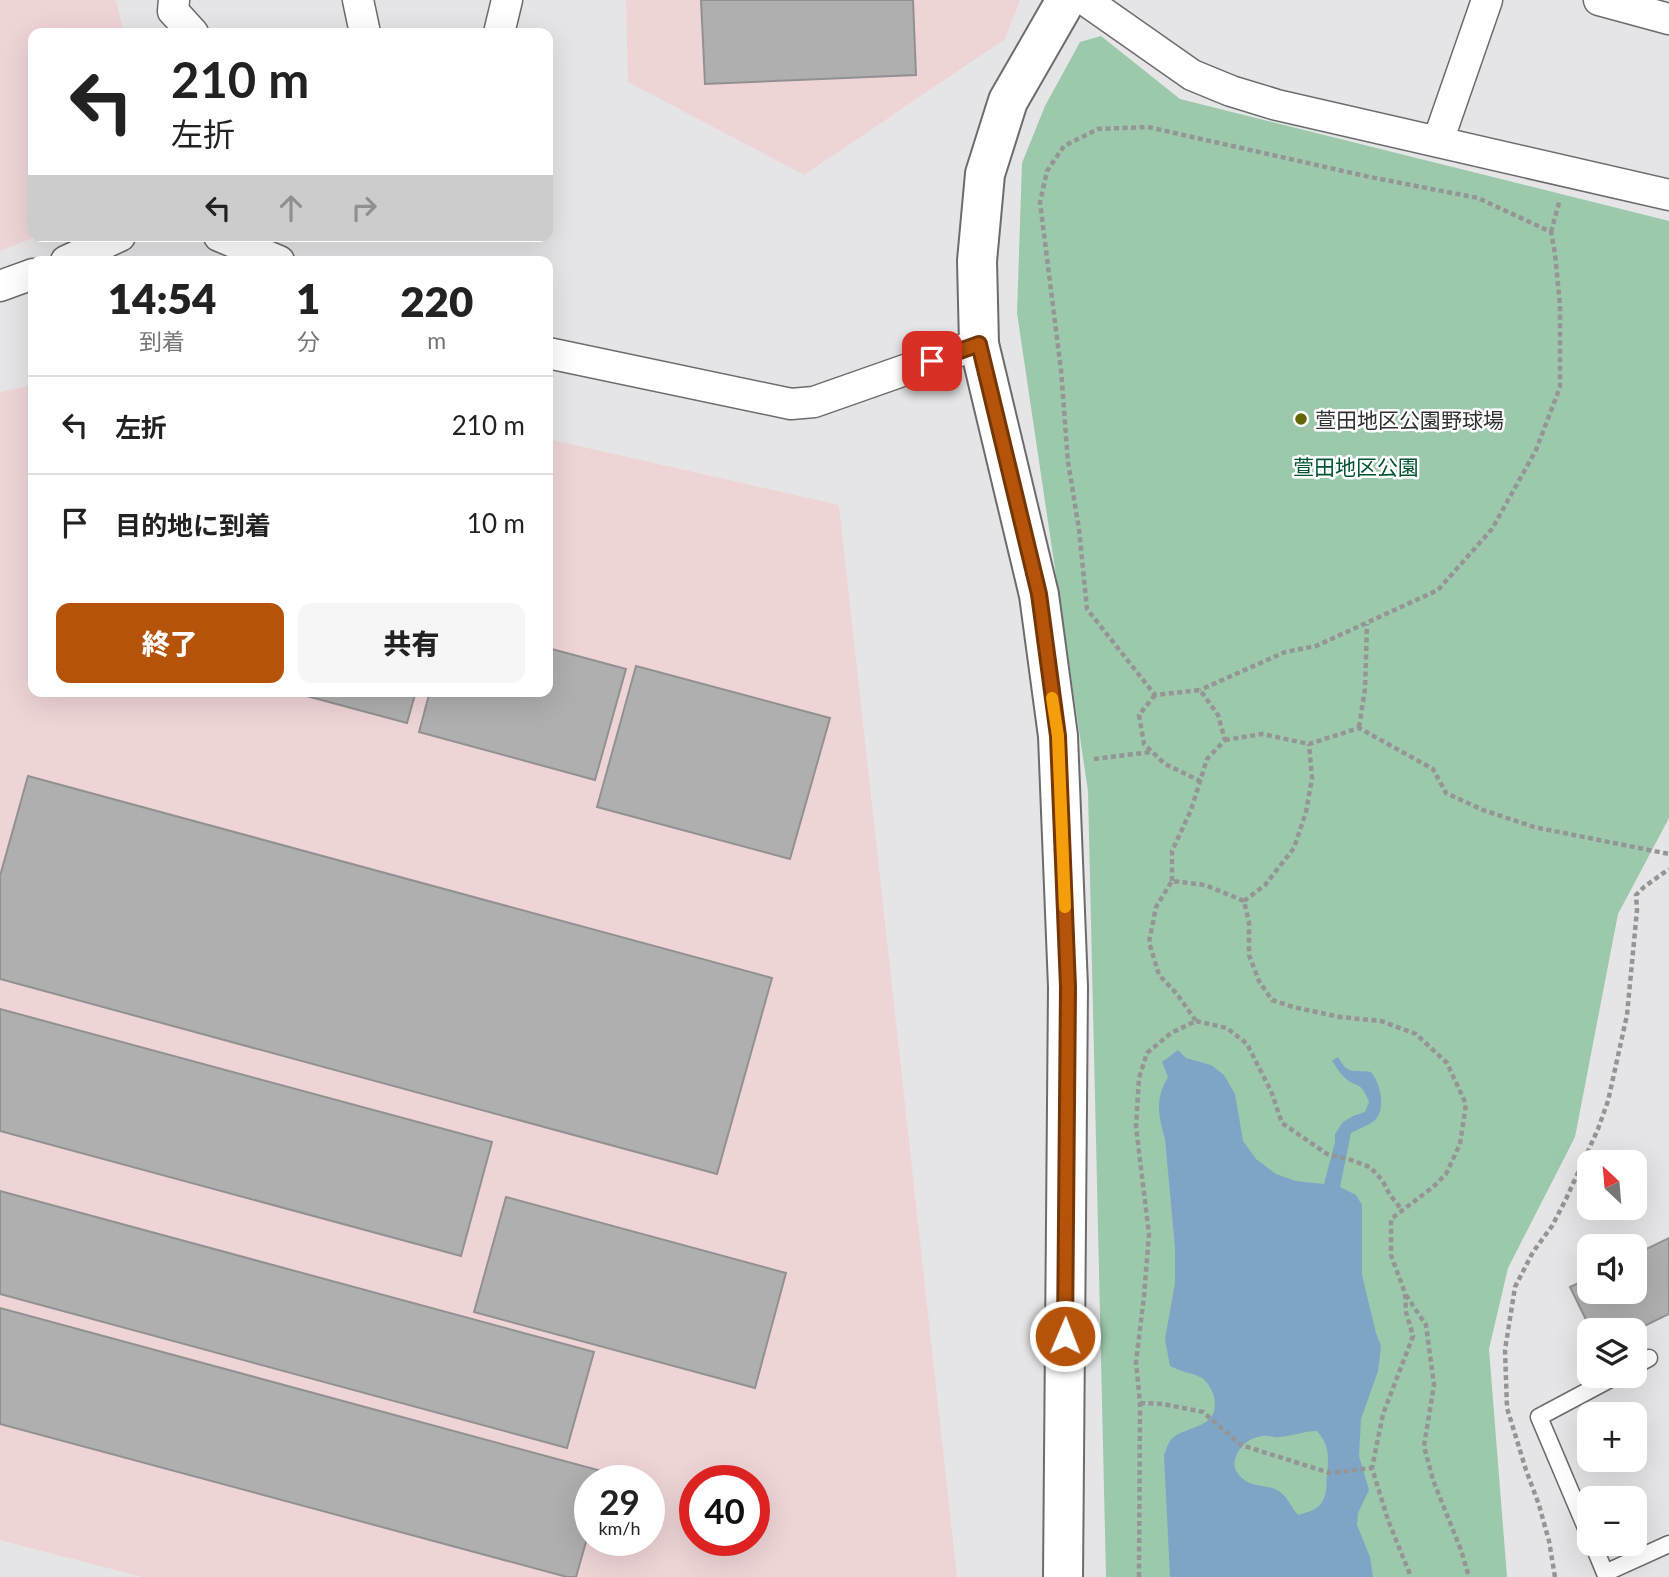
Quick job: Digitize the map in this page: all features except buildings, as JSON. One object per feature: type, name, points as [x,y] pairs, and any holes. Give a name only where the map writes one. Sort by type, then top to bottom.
[{"type":"street","points":[[174,0],[173,11],[188,28]]},
{"type":"street","points":[[358,0],[364,28]]},
{"type":"street","points":[[500,28],[507,0]]},
{"type":"street","points":[[1063,1577],[1068,987],[1058,736],[1039,594],[979,344],[977,261],[985,174],[1009,101],[1066,0]]},
{"type":"street","points":[[1085,0],[1192,75],[1231,91],[1278,106],[1669,195]]},
{"type":"street","points":[[1438,141],[1487,0]]},
{"type":"street","points":[[1599,0],[1669,19]]},
{"type":"street","points":[[77,256],[107,242]]},
{"type":"street","points":[[233,242],[267,256]]},
{"type":"street","points":[[0,285],[28,276]]},
{"type":"street","points":[[553,354],[791,404],[814,402],[979,344]]},
{"type":"lane","points":[[1577,1507],[1539,1417],[1593,1388]]},
{"type":"lane","points":[[1647,1554],[1669,1544]]},
{"type":"lane","points":[[1597,1556],[1605,1573],[1643,1556]]},
{"type":"path","points":[[1155,695],[1087,609],[1040,202],[1047,171],[1064,146],[1098,129],[1147,127],[1370,177],[1478,198],[1551,232],[1560,305],[1560,387],[1536,450],[1492,529],[1438,590],[1317,646],[1285,652],[1200,691],[1155,695],[1139,715],[1144,744],[1165,764],[1200,781]]},
{"type":"path","points":[[1359,728],[1365,689],[1367,624]]},
{"type":"path","points":[[1200,691],[1218,715],[1225,740]]},
{"type":"path","points":[[1196,1021],[1177,994],[1159,975],[1149,942],[1156,907],[1172,881],[1172,850],[1191,810],[1207,759],[1225,740],[1262,734],[1309,744],[1359,728],[1433,769],[1446,793],[1483,810],[1534,827],[1669,854]]},
{"type":"path","points":[[1244,901],[1265,885],[1294,848],[1306,812],[1311,778],[1309,744]]},
{"type":"path","points":[[1083,761],[1152,752]]},
{"type":"path","points":[[1555,1577],[1539,1504],[1507,1408],[1504,1350],[1515,1287],[1566,1199],[1608,1101],[1627,1015],[1637,910],[1636,895],[1669,869]]},
{"type":"path","points":[[1172,881],[1205,885],[1244,901]]},
{"type":"path","points":[[1244,901],[1249,922],[1249,956],[1259,981],[1272,1000],[1340,1017],[1381,1021],[1416,1034],[1447,1063],[1466,1104],[1460,1144],[1446,1174],[1391,1219],[1391,1255],[1405,1293],[1426,1325],[1434,1385],[1424,1446],[1433,1480],[1469,1577]]},
{"type":"path","points":[[1139,1577],[1140,1403],[1136,1362],[1149,1234],[1136,1126],[1139,1078],[1147,1054],[1171,1033],[1196,1021],[1227,1028],[1247,1044],[1271,1091],[1282,1123],[1327,1154],[1370,1167],[1402,1210]]},
{"type":"path","points":[[1405,1293],[1406,1311],[1413,1336],[1382,1414],[1372,1468],[1388,1520],[1411,1577]]},
{"type":"path","points":[[1140,1403],[1163,1404],[1203,1412],[1241,1446],[1330,1473],[1372,1468]]},
{"type":"shaded area","points":[[0,0],[116,0],[123,28],[28,28],[28,240],[0,251]]},
{"type":"shaded area","points":[[626,0],[1020,0],[1005,39],[804,175],[628,82]]},
{"type":"shaded area","points":[[28,386],[28,697],[553,697],[553,440],[839,505],[957,1577],[142,1577],[0,1540],[0,392]]},
{"type":"green space","name":"萱田地区公園","points":[[1101,36],[1180,99],[1669,221],[1669,818],[1618,914],[1575,1137],[1508,1268],[1489,1349],[1507,1577],[1106,1577],[1088,791],[1017,313],[1022,163],[1045,106],[1080,42]]},
{"type":"water","points":[[1178,1050],[1186,1058],[1211,1065],[1224,1075],[1235,1094],[1243,1141],[1256,1159],[1276,1174],[1296,1181],[1324,1184],[1335,1134],[1343,1122],[1365,1112],[1369,1102],[1363,1090],[1343,1076],[1332,1061],[1338,1057],[1348,1069],[1371,1072],[1377,1082],[1381,1095],[1379,1114],[1371,1123],[1351,1133],[1340,1187],[1356,1195],[1362,1205],[1362,1275],[1381,1346],[1378,1371],[1361,1419],[1359,1456],[1369,1490],[1358,1513],[1357,1525],[1370,1557],[1373,1577],[1170,1577],[1164,1455],[1173,1438],[1209,1420],[1215,1407],[1212,1392],[1204,1380],[1170,1366],[1165,1339],[1175,1283],[1175,1248],[1165,1139],[1159,1115],[1159,1100],[1168,1077],[1162,1062]],"holes":[[[1317,1431],[1328,1456],[1326,1491],[1322,1502],[1309,1512],[1298,1515],[1280,1492],[1246,1481],[1236,1469],[1234,1462],[1239,1450],[1254,1438]]]},
{"type":"slow traffic","points":[[1052,698],[1058,736],[1065,907]]},
{"type":"place","name":"萱田地区公園野球場","points":[[1301,419]]},
{"type":"route","points":[[932,361],[979,344],[1039,594],[1058,736],[1068,987],[1065,1336]]}]
